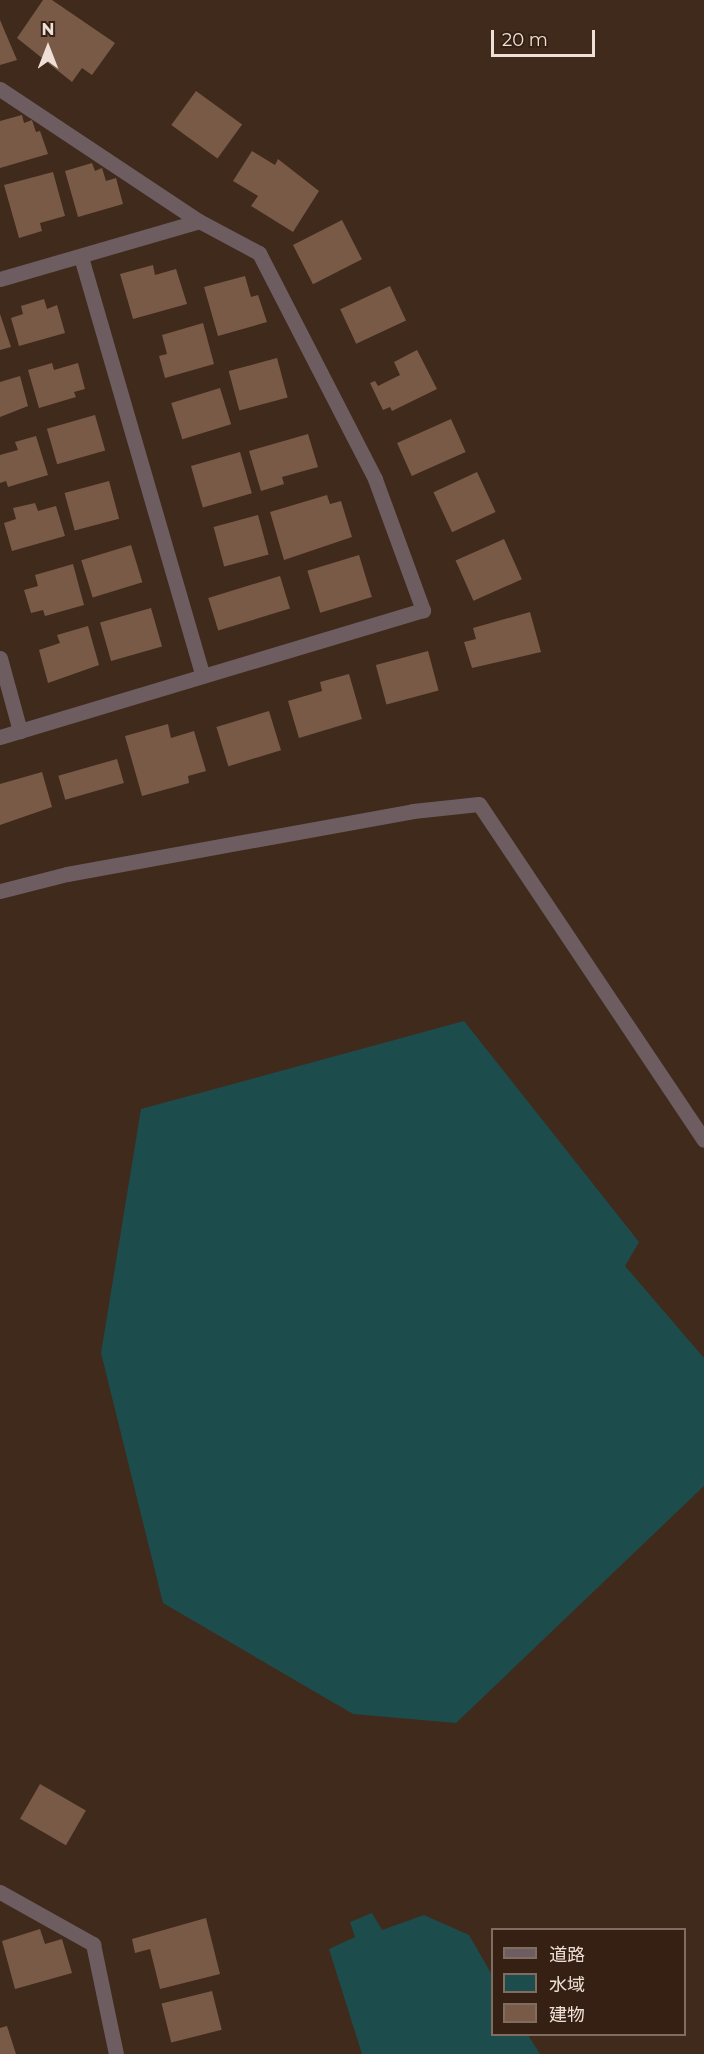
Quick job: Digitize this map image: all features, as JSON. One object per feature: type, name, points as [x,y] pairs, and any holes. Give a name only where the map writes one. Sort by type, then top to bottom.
[{"type":"street","points":[[0,89],[199,221],[260,253],[375,479],[423,610],[0,737]]},
{"type":"street","points":[[0,279],[199,221]]},
{"type":"street","points":[[81,257],[203,676]]},
{"type":"street","points":[[0,658],[20,731]]},
{"type":"street","points":[[0,891],[67,874],[413,811],[479,804],[704,1140]]},
{"type":"street","points":[[0,1892],[93,1944],[116,2054]]},
{"type":"water","points":[[464,1021],[639,1242],[625,1266],[704,1358],[704,1486],[456,1723],[353,1714],[163,1603],[101,1353],[141,1109]]},
{"type":"water","points":[[372,1913],[382,1930],[424,1915],[469,1935],[491,1973],[491,2036],[529,2036],[540,2054],[362,2054],[329,1949],[355,1937],[350,1922]]},
{"type":"building","points":[[43,0],[52,0],[115,43],[92,75],[82,68],[72,82],[17,38]]},
{"type":"building","points":[[0,20],[17,60],[0,65]]},
{"type":"building","points":[[196,91],[242,125],[217,158],[171,125]]},
{"type":"building","points":[[22,115],[24,123],[32,120],[36,132],[40,131],[48,154],[0,168],[0,121]]},
{"type":"building","points":[[252,151],[275,165],[278,159],[319,191],[293,232],[251,206],[258,196],[233,181]]},
{"type":"building","points":[[92,163],[95,171],[102,168],[106,181],[116,178],[123,204],[78,217],[65,171]]},
{"type":"building","points":[[53,172],[65,216],[40,223],[42,231],[19,238],[4,185]]},
{"type":"building","points":[[342,220],[362,259],[313,284],[293,245]]},
{"type":"building","points":[[153,265],[155,275],[176,269],[187,304],[133,319],[120,274]]},
{"type":"building","points":[[245,276],[251,297],[258,295],[267,322],[218,336],[204,287]]},
{"type":"building","points":[[390,286],[406,320],[356,344],[340,309]]},
{"type":"building","points":[[44,299],[47,309],[57,305],[65,333],[19,346],[11,318],[23,314],[21,306]]},
{"type":"building","points":[[0,314],[11,347],[0,350]]},
{"type":"building","points":[[203,323],[214,364],[165,378],[159,356],[167,354],[162,335]]},
{"type":"building","points":[[417,350],[437,389],[392,411],[390,407],[383,410],[370,383],[375,381],[378,386],[400,375],[394,362]]},
{"type":"building","points":[[277,358],[288,398],[239,411],[229,371]]},
{"type":"building","points":[[52,363],[54,370],[78,363],[85,389],[74,392],[76,397],[39,408],[28,370]]},
{"type":"building","points":[[20,376],[28,406],[0,417],[0,382]]},
{"type":"building","points":[[220,388],[231,424],[182,439],[171,403]]},
{"type":"building","points":[[95,415],[105,451],[57,464],[47,429]]},
{"type":"building","points":[[451,419],[466,452],[412,476],[397,443]]},
{"type":"building","points":[[308,434],[318,467],[282,477],[284,484],[261,491],[249,451]]},
{"type":"building","points":[[36,436],[48,475],[8,487],[6,481],[0,483],[0,455],[18,450],[15,442]]},
{"type":"building","points":[[240,452],[252,493],[203,507],[191,466]]},
{"type":"building","points":[[477,472],[496,512],[452,532],[433,492]]},
{"type":"building","points":[[109,481],[119,519],[75,531],[65,493]]},
{"type":"building","points":[[327,495],[330,504],[341,501],[352,537],[284,560],[270,512]]},
{"type":"building","points":[[35,503],[38,511],[56,506],[65,536],[12,551],[4,523],[16,519],[13,508]]},
{"type":"building","points":[[258,515],[269,555],[224,567],[214,527]]},
{"type":"building","points":[[504,539],[522,579],[473,601],[456,561]]},
{"type":"building","points":[[131,545],[142,582],[93,597],[81,560]]},
{"type":"building","points":[[359,555],[372,597],[320,613],[307,571]]},
{"type":"building","points":[[73,564],[84,605],[45,616],[43,610],[31,613],[24,590],[38,586],[35,575]]},
{"type":"building","points":[[280,576],[290,609],[218,630],[208,598]]},
{"type":"building","points":[[151,608],[162,646],[111,661],[100,623]]},
{"type":"building","points":[[530,612],[541,652],[472,668],[464,642],[476,639],[473,628]]},
{"type":"building","points":[[88,626],[99,665],[48,683],[39,650],[60,643],[57,635]]},
{"type":"building","points":[[428,651],[439,691],[386,705],[376,665]]},
{"type":"building","points":[[349,674],[362,719],[299,738],[288,701],[322,691],[320,682]]},
{"type":"building","points":[[269,711],[281,750],[228,766],[216,727]]},
{"type":"building","points":[[168,724],[171,738],[194,731],[206,771],[188,776],[189,783],[142,796],[125,736]]},
{"type":"building","points":[[117,759],[124,783],[65,800],[58,776]]},
{"type":"building","points":[[42,772],[52,807],[0,825],[0,784]]},
{"type":"building","points":[[40,1784],[86,1810],[66,1845],[20,1819]]},
{"type":"building","points":[[206,1918],[220,1974],[160,1989],[150,1949],[135,1953],[132,1939]]},
{"type":"building","points":[[40,1929],[45,1944],[62,1939],[72,1973],[15,1989],[2,1941]]},
{"type":"building","points":[[212,1991],[222,2030],[171,2042],[162,2004]]},
{"type":"building","points":[[7,2026],[16,2054],[0,2054],[0,2028]]}]
